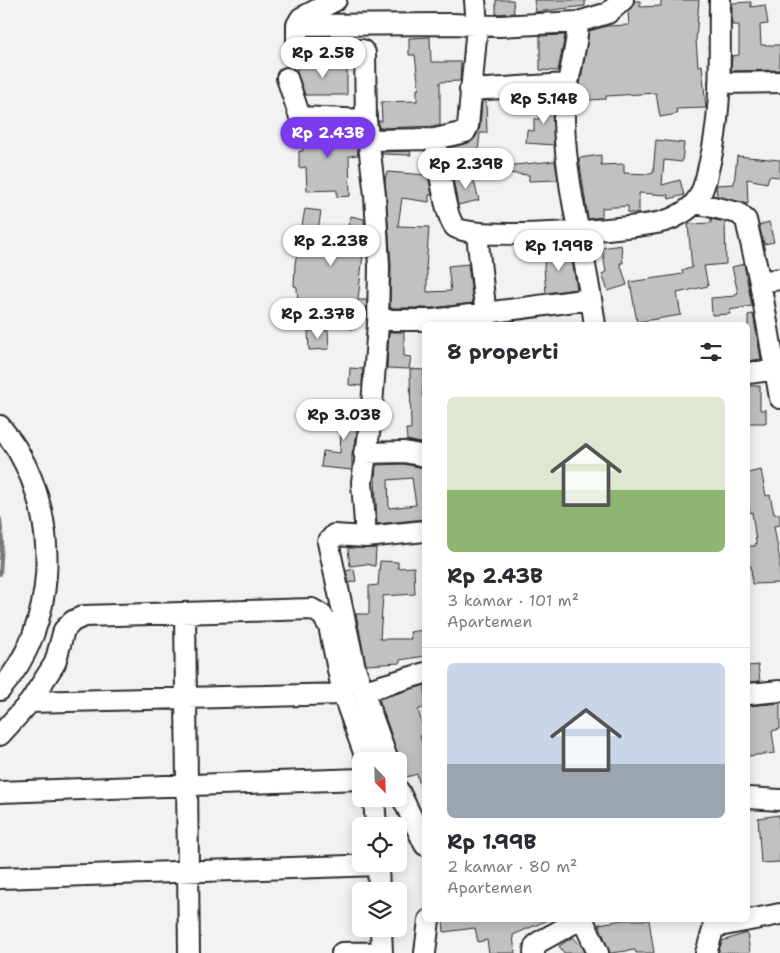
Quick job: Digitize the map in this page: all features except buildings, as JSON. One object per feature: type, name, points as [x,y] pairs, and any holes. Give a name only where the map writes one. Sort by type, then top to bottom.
[{"type":"street","points":[[336,0],[301,18],[297,25],[297,46],[315,50],[364,52],[366,120],[370,140],[378,225],[378,320],[371,419],[364,452],[362,482],[366,537]]},
{"type":"street","points":[[370,140],[435,139],[465,132],[468,126],[477,26],[476,0]]},
{"type":"street","points":[[297,25],[452,24],[477,26],[578,22],[608,13],[623,0]]},
{"type":"street","points":[[435,139],[450,220],[458,230],[477,234],[579,232],[665,221],[682,213],[696,203],[703,189],[712,152],[718,114],[720,0]]},
{"type":"street","points":[[578,22],[576,49],[567,84],[564,120],[572,201],[594,322]]},
{"type":"street","points":[[287,78],[300,117],[366,120]]},
{"type":"street","points":[[719,84],[780,82]]},
{"type":"street","points":[[470,90],[567,84]]},
{"type":"street","points":[[696,203],[743,215],[748,225],[778,369],[780,398]]},
{"type":"street","points":[[477,234],[486,319]]},
{"type":"street","points":[[760,282],[780,279]]},
{"type":"street","points":[[378,320],[486,319],[590,299]]},
{"type":"street","points":[[750,373],[778,369]]},
{"type":"street","points":[[0,426],[18,451],[35,488],[44,530],[46,573],[42,612],[30,644],[12,676],[0,690]]},
{"type":"street","points":[[364,452],[404,452],[422,455]]},
{"type":"street","points":[[385,752],[355,668],[328,542],[334,535],[366,537],[422,531]]},
{"type":"street","points":[[0,734],[30,702],[55,664],[64,630],[73,621],[84,616],[312,609],[322,615],[329,626],[343,694],[364,752]]},
{"type":"street","points":[[185,613],[189,953]]},
{"type":"street","points":[[364,691],[422,674]]},
{"type":"street","points":[[750,694],[780,691]]},
{"type":"street","points":[[30,702],[343,694]]},
{"type":"street","points":[[0,792],[352,779]]},
{"type":"street","points":[[750,798],[780,800]]},
{"type":"street","points":[[407,808],[422,839]]},
{"type":"street","points":[[0,878],[352,865]]},
{"type":"street","points":[[750,919],[780,914]]},
{"type":"street","points":[[425,953],[429,922]]},
{"type":"street","points":[[534,953],[534,949],[539,942],[574,922]]},
{"type":"street","points":[[583,922],[598,953]]},
{"type":"street","points":[[706,953],[714,924],[727,922]]},
{"type":"street","points":[[342,953],[382,952],[381,937]]},
{"type":"waterway","points":[[0,519],[2,542],[0,574]]}]
